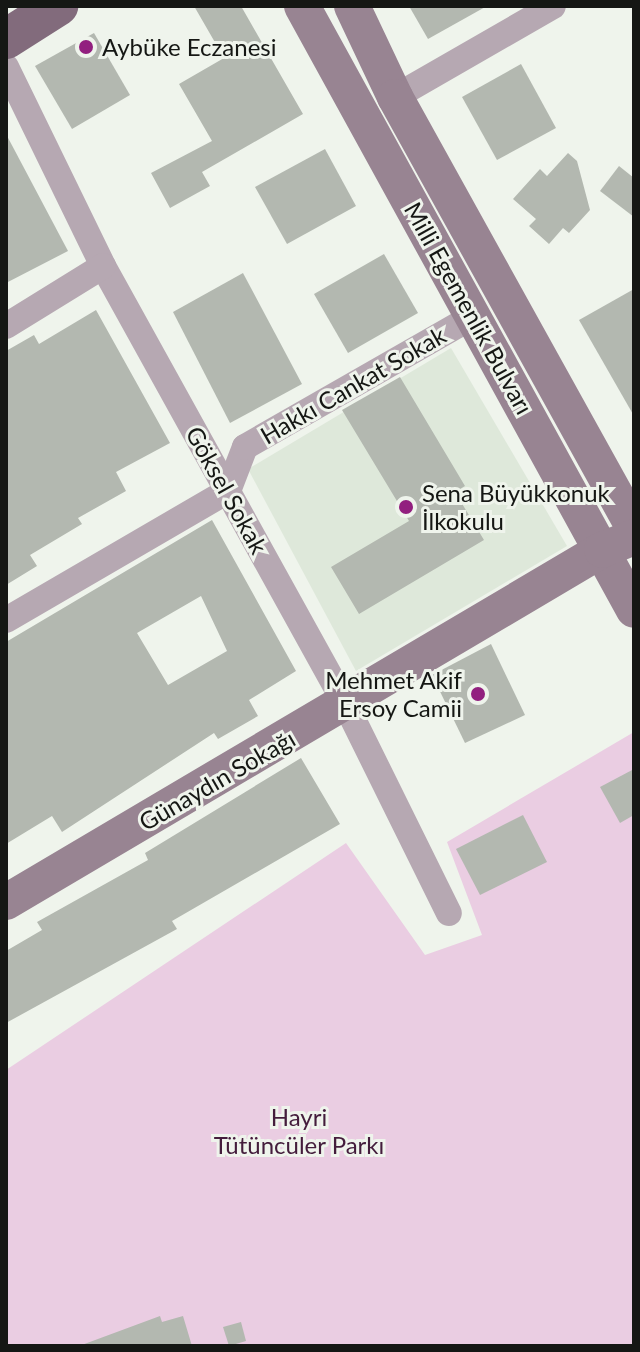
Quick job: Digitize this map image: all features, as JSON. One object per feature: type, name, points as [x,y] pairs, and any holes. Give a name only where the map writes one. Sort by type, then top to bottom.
[{"type":"main road","points":[[6,39],[58,6]]},
{"type":"main road","name":"Milli Egemenlik Bulvarı","points":[[302,6],[474,316],[618,543],[634,610]]},
{"type":"main road","name":"Milli Egemenlik Bulvarı","points":[[352,6],[395,97],[634,529]]},
{"type":"main road","name":"Günaydın Sokağı","points":[[6,902],[618,543]]},
{"type":"street","points":[[395,97],[553,6]]},
{"type":"street","name":"Göksel Sokak","points":[[6,67],[103,266],[346,705],[449,913]]},
{"type":"street","points":[[6,326],[103,266]]},
{"type":"street","name":"Hakkı Cankat Sokak","points":[[228,491],[245,447],[474,316]]},
{"type":"street","points":[[6,620],[228,491]]},
{"type":"shaded area","name":"Sena Büyükkonuk İlkokulu","points":[[451,348],[567,546],[356,671],[248,469]]},
{"type":"green space","name":"Hayri Tütüncüler Parkı","points":[[634,732],[634,1346],[7,1346],[6,1070],[346,843],[425,955],[482,935],[447,842]]},
{"type":"building","points":[[194,6],[241,6],[303,114],[202,172],[210,186],[170,208],[151,173],[212,141],[179,84],[224,58]]},
{"type":"building","points":[[409,6],[487,6],[428,39]]},
{"type":"building","points":[[94,33],[130,95],[72,129],[35,66]]},
{"type":"building","points":[[521,64],[556,128],[497,160],[462,97]]},
{"type":"building","points":[[6,134],[68,251],[6,283]]},
{"type":"building","points":[[325,149],[356,206],[287,244],[255,187]]},
{"type":"building","points":[[568,153],[577,161],[590,210],[569,233],[563,228],[549,244],[529,226],[536,219],[513,199],[540,169],[547,176]]},
{"type":"building","points":[[619,166],[634,178],[634,217],[600,191]]},
{"type":"building","points":[[384,254],[418,313],[348,353],[314,294]]},
{"type":"building","points":[[243,273],[302,384],[230,423],[173,312]]},
{"type":"building","points":[[634,289],[634,416],[579,320]]},
{"type":"building","points":[[96,310],[170,443],[116,472],[126,491],[78,518],[82,524],[30,555],[37,566],[6,585],[6,351],[34,335],[39,344]]},
{"type":"building","points":[[400,377],[465,486],[455,492],[484,540],[359,614],[331,567],[409,521],[342,410]]},
{"type":"building","points":[[212,520],[296,671],[249,700],[258,716],[218,739],[214,733],[62,832],[52,816],[6,844],[6,642]],"holes":[[[201,596],[227,651],[168,685],[137,633]]]},
{"type":"building","name":"Mehmet Akif Ersoy Camii","points":[[491,644],[525,715],[465,743],[432,675]]},
{"type":"building","points":[[301,758],[340,824],[172,921],[177,929],[6,1023],[6,951],[42,930],[37,922],[148,860],[145,853]]},
{"type":"building","points":[[634,769],[634,815],[620,823],[600,787]]},
{"type":"building","points":[[523,815],[547,862],[480,895],[456,849]]},
{"type":"building","points":[[160,1316],[162,1322],[183,1316],[192,1346],[79,1346]]},
{"type":"building","points":[[241,1322],[246,1341],[229,1346],[223,1327]]},
{"type":"place","name":"Aybüke Eczanesi","points":[[86,47]]},
{"type":"place","name":"Sena Büyükkonuk İlkokulu","points":[[406,507]]},
{"type":"place","name":"Mehmet Akif Ersoy Camii","points":[[478,694]]}]
